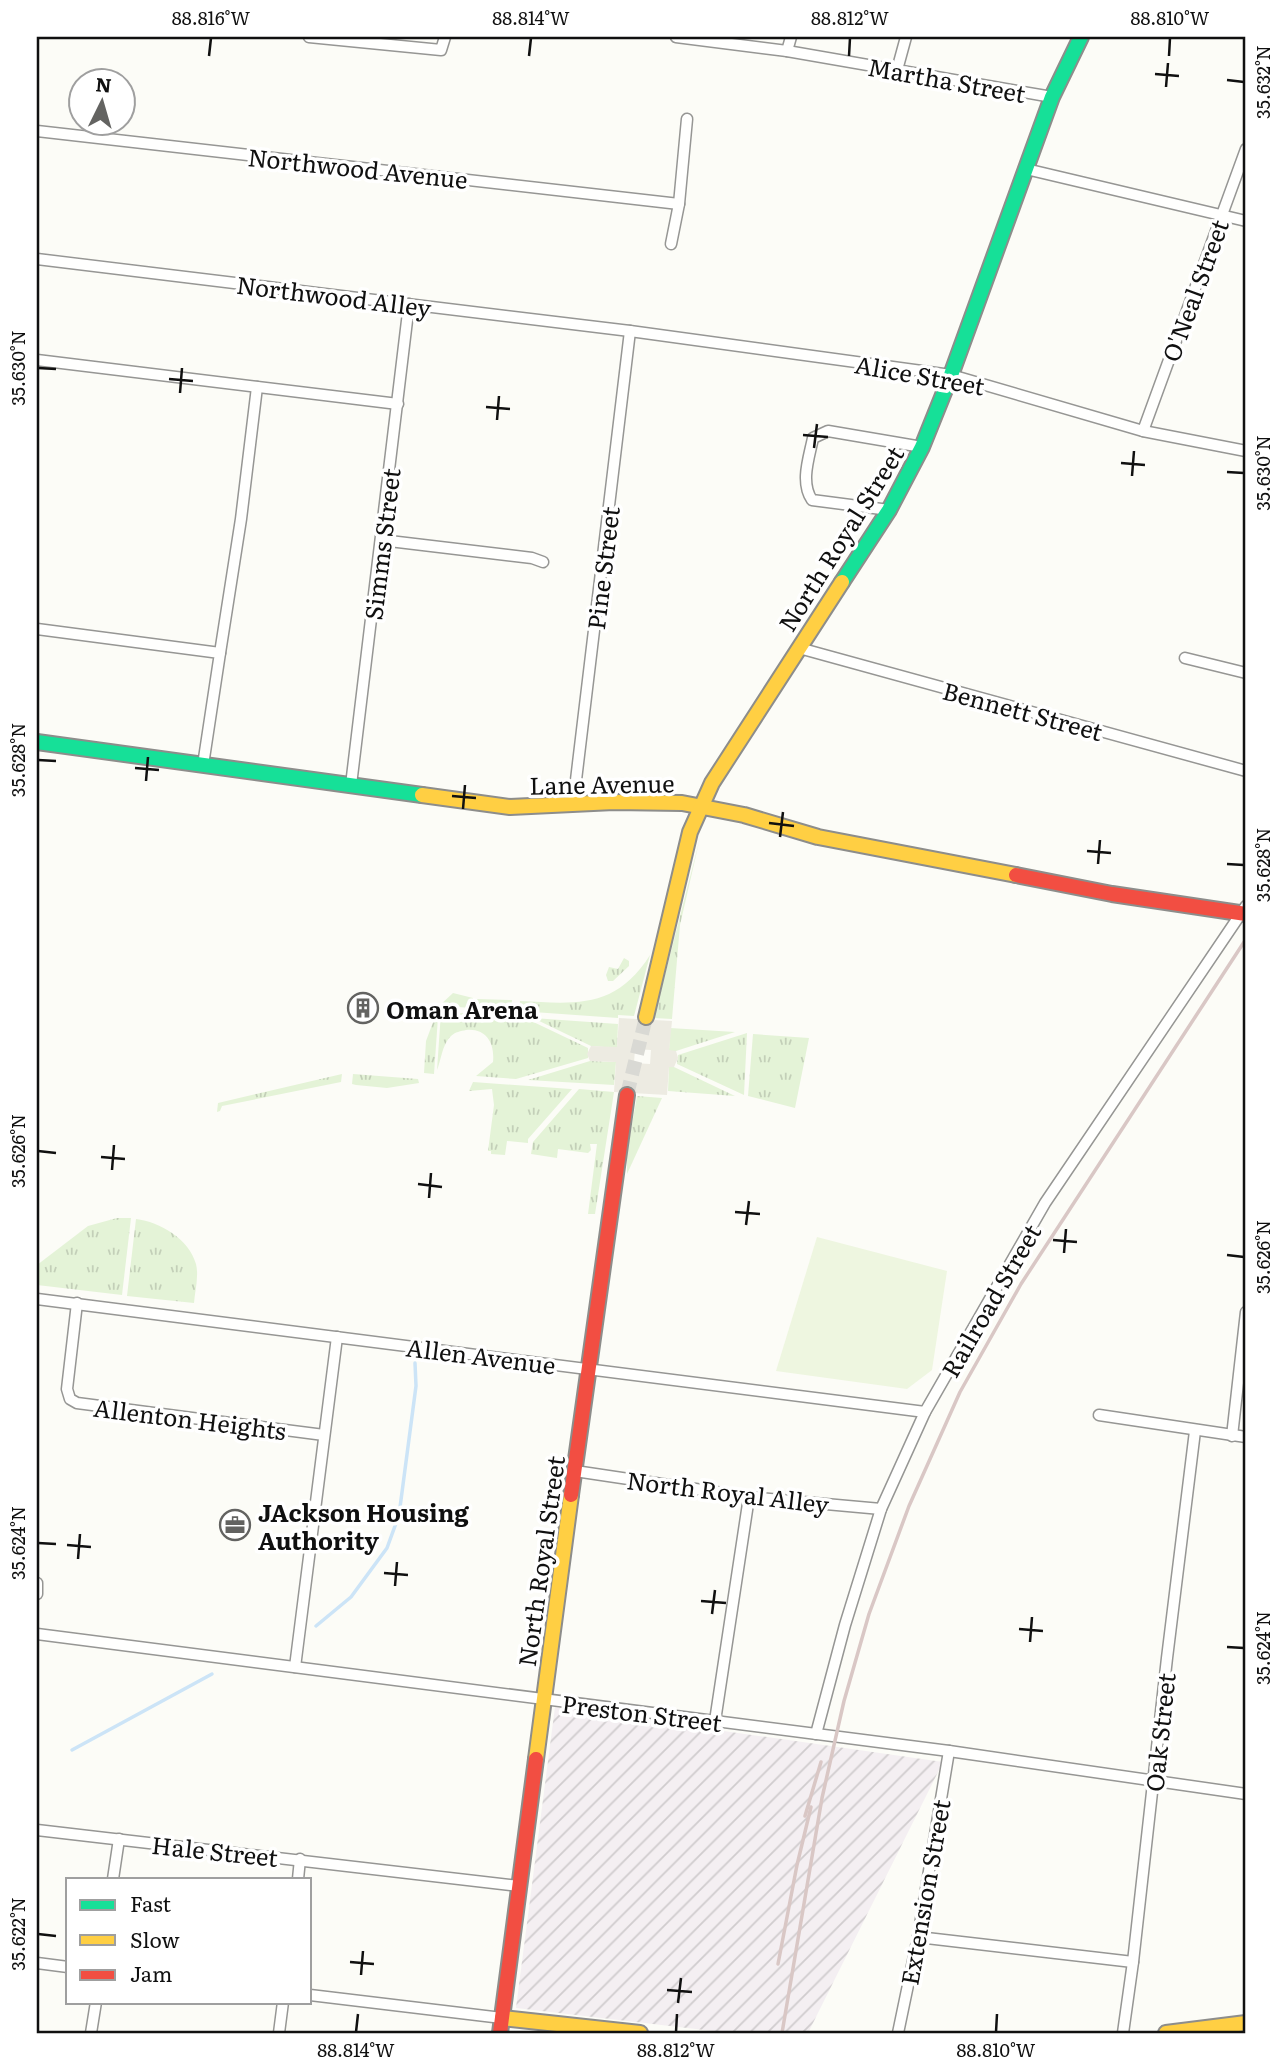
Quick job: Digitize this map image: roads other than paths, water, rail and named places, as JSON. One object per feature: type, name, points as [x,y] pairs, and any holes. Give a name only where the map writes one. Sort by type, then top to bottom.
[{"type":"main road","name":"North Royal Street","points":[[646,1017],[690,832],[730,752],[889,510],[922,447],[951,375],[1052,97],[1081,37]]},
{"type":"main road","name":"Lane Avenue","points":[[37,742],[510,807],[648,801],[703,806],[818,837],[1112,894],[1245,911]]},
{"type":"main road","name":"North Royal Street","points":[[501,2026],[627,1095]]},
{"type":"main road","points":[[1166,2033],[1246,2023]]},
{"type":"main road","points":[[501,2026],[640,2033]]},
{"type":"street","points":[[309,37],[441,50],[444,37]]},
{"type":"street","name":"Martha Street","points":[[676,37],[787,51],[1052,97]]},
{"type":"street","points":[[787,51],[790,37]]},
{"type":"street","points":[[897,70],[906,37]]},
{"type":"street","points":[[671,244],[679,204],[687,119]]},
{"type":"street","name":"Northwood Avenue","points":[[37,131],[679,204]]},
{"type":"street","name":"O'Neal Street","points":[[1143,431],[1246,149]]},
{"type":"street","points":[[1026,169],[1246,221]]},
{"type":"street","name":"Northwood Alley","points":[[37,259],[630,331]]},
{"type":"street","name":"Simms Street","points":[[351,785],[409,304]]},
{"type":"street","name":"Alice Street","points":[[630,331],[951,375],[1143,431],[1246,451]]},
{"type":"street","name":"Pine Street","points":[[573,805],[630,331]]},
{"type":"street","points":[[37,360],[398,404]]},
{"type":"street","points":[[203,765],[241,519],[257,387]]},
{"type":"street","points":[[889,510],[812,500],[806,491],[807,466],[813,438],[828,431],[922,447]]},
{"type":"street","points":[[382,540],[532,558],[543,562]]},
{"type":"street","points":[[37,629],[220,653]]},
{"type":"street","name":"Bennett Street","points":[[799,648],[1246,771]]},
{"type":"street","points":[[1185,658],[1246,673]]},
{"type":"street","name":"Railroad Street","points":[[816,1734],[845,1625],[881,1509],[925,1412],[1045,1203],[1245,911]]},
{"type":"street","name":"Allen Avenue","points":[[37,1299],[925,1412]]},
{"type":"street","name":"Allenton Heights","points":[[77,1303],[67,1389],[70,1399],[77,1403],[324,1435]]},
{"type":"street","points":[[1232,1436],[1246,1312]]},
{"type":"street","points":[[295,1667],[337,1338]]},
{"type":"street","points":[[1099,1415],[1246,1437]]},
{"type":"street","name":"Oak Street","points":[[1123,2033],[1195,1431]]},
{"type":"street","name":"North Royal Alley","points":[[575,1471],[749,1497],[881,1509]]},
{"type":"street","points":[[715,1721],[749,1497]]},
{"type":"street","points":[[37,1583],[37,1594]]},
{"type":"street","name":"Preston Street","points":[[37,1634],[949,1751],[1246,1794]]},
{"type":"street","name":"Extension Street","points":[[898,2033],[918,1937],[949,1751]]},
{"type":"street","name":"Hale Street","points":[[37,1830],[519,1886]]},
{"type":"street","points":[[113,1878],[119,1839]]},
{"type":"street","points":[[298,1878],[300,1860]]},
{"type":"street","points":[[918,1937],[1133,1962]]},
{"type":"street","points":[[37,1963],[66,1966]]},
{"type":"street","points":[[312,1995],[501,2026]]},
{"type":"street","points":[[92,2033],[96,2004]]},
{"type":"street","points":[[279,2033],[283,2004]]},
{"type":"waterway","points":[[316,1626],[351,1597],[387,1548],[399,1515],[416,1386],[415,1363]]},
{"type":"waterway","points":[[72,1750],[212,1674]]},
{"type":"tunnel","points":[[627,1095],[646,1017]]},
{"type":"railway","points":[[782,2033],[822,1798],[844,1701],[869,1614],[909,1506],[960,1392],[1021,1284],[1246,939]]},
{"type":"railway","points":[[805,1816],[821,1762]]},
{"type":"railway","points":[[778,1964],[811,1807]]},
{"type":"place","name":"Oman Arena","points":[[363,1008]]},
{"type":"place","name":"JAckson Housing Authority","points":[[235,1525]]}]
